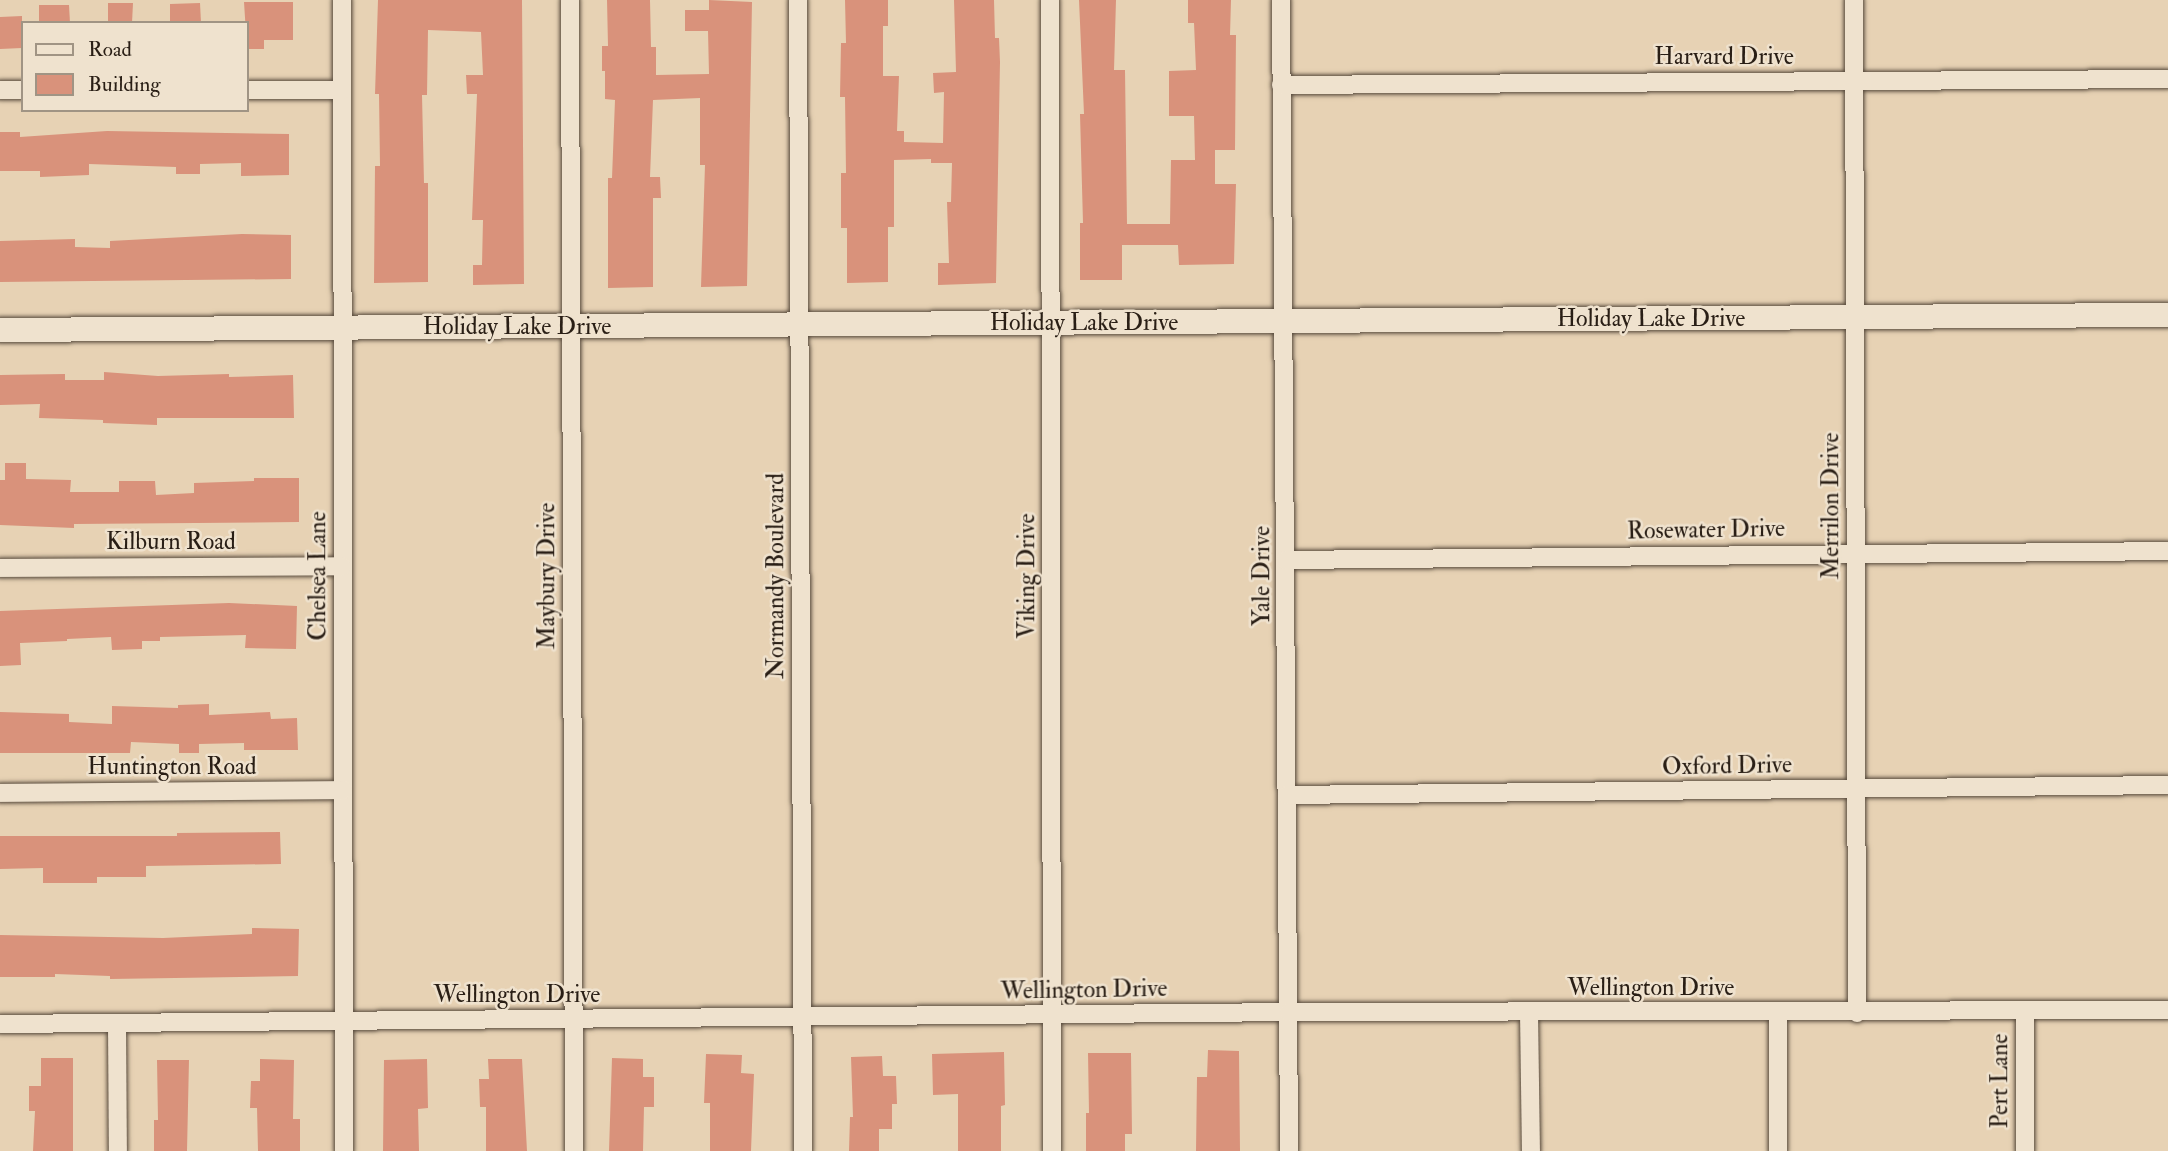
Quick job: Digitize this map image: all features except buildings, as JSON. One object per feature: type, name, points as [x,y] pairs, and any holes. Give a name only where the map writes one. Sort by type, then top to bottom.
[{"type":"street","name":"Chelsea Lane","points":[[342,0],[344,1151]]},
{"type":"street","name":"Maybury Drive","points":[[570,0],[574,1151]]},
{"type":"street","name":"Normandy Boulevard","points":[[798,0],[803,1151]]},
{"type":"street","name":"Viking Drive","points":[[1050,0],[1052,1151]]},
{"type":"street","name":"Yale Drive","points":[[1281,0],[1289,1151]]},
{"type":"street","name":"Merrilon Drive","points":[[1854,0],[1857,1013]]},
{"type":"street","name":"Harvard Drive","points":[[1281,85],[2168,79]]},
{"type":"street","points":[[0,90],[21,90]]},
{"type":"street","points":[[248,90],[342,90]]},
{"type":"street","name":"Holiday Lake Drive","points":[[0,330],[2168,315]]},
{"type":"street","name":"Rosewater Drive","points":[[1286,560],[2168,551]]},
{"type":"street","name":"Kilburn Road","points":[[0,568],[342,566]]},
{"type":"street","name":"Oxford Drive","points":[[1287,795],[2168,785]]},
{"type":"street","name":"Huntington Road","points":[[0,793],[344,790]]},
{"type":"street","name":"Wellington Drive","points":[[0,1024],[1289,1012],[1857,1013],[2168,1010]]},
{"type":"street","name":"Pert Lane","points":[[2025,1011],[2025,1151]]},
{"type":"street","points":[[1529,1012],[1531,1151]]},
{"type":"street","points":[[1778,1012],[1778,1151]]},
{"type":"street","points":[[117,1023],[118,1151]]}]
